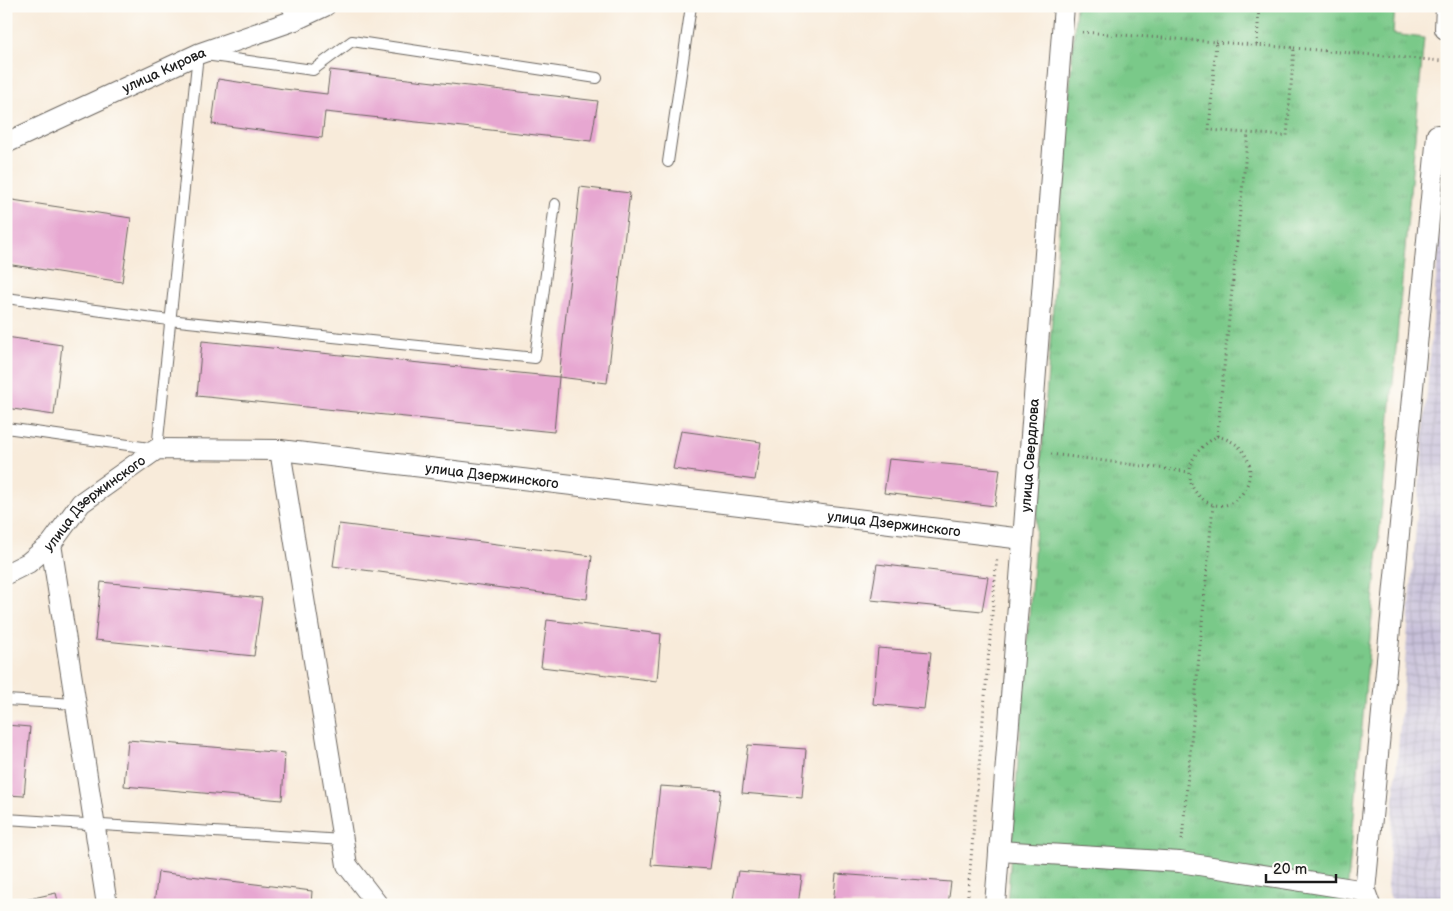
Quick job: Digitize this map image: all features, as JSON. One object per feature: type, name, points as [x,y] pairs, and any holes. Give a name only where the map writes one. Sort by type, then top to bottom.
[{"type":"street","name":"улица Кирова","points":[[6,143],[291,13],[325,6]]},
{"type":"street","name":"улица Свердлова","points":[[995,905],[1064,6]]},
{"type":"street","points":[[1445,29],[1446,6]]},
{"type":"street","points":[[1000,851],[1180,862],[1368,898],[1437,135]]},
{"type":"street","name":"улица Дзержинского","points":[[6,574],[28,564],[51,544],[82,503],[157,449],[280,450],[1023,539]]},
{"type":"street","points":[[280,450],[347,865],[378,905]]},
{"type":"street","points":[[51,544],[107,905]]},
{"type":"lane","points":[[668,162],[691,6]]},
{"type":"lane","points":[[6,428],[157,449],[198,54],[313,70],[352,41],[597,78]]},
{"type":"lane","points":[[6,298],[169,320],[536,358],[555,204]]},
{"type":"lane","points":[[6,700],[76,704]]},
{"type":"lane","points":[[6,819],[342,840]]},
{"type":"path","points":[[1258,45],[1260,6]]},
{"type":"path","points":[[1062,30],[1294,48],[1442,62]]},
{"type":"path","points":[[1216,42],[1209,130],[1287,136],[1294,48]]},
{"type":"path","points":[[1217,436],[1241,447],[1250,464],[1246,485],[1241,496],[1232,503],[1223,506],[1214,505],[1197,495],[1190,484],[1189,472],[1195,454],[1217,436],[1248,133]]},
{"type":"path","points":[[1030,452],[1189,472]]},
{"type":"path","points":[[1180,862],[1214,505]]},
{"type":"path","points":[[967,905],[999,536]]},
{"type":"shaded area","points":[[1447,143],[1447,905],[1393,905],[1387,887]]},
{"type":"green space","points":[[1076,6],[1395,6],[1393,34],[1424,38],[1346,905],[1007,905]]},
{"type":"building","points":[[330,70],[598,101],[591,141],[325,112],[322,138],[212,124],[218,79],[327,94]]},
{"type":"building","points":[[580,187],[630,193],[607,383],[559,377]]},
{"type":"building","points":[[6,199],[131,218],[122,282],[6,264]]},
{"type":"building","points":[[6,337],[62,345],[54,415],[6,408]]},
{"type":"building","points":[[202,341],[559,377],[554,432],[197,396]]},
{"type":"building","points":[[681,431],[761,442],[755,480],[673,469]]},
{"type":"building","points":[[889,459],[1000,469],[995,506],[884,493]]},
{"type":"building","points":[[339,524],[592,556],[587,599],[333,566]]},
{"type":"building","points":[[877,564],[988,577],[982,611],[871,600]]},
{"type":"building","points":[[101,582],[262,598],[254,656],[95,640]]},
{"type":"building","points":[[547,620],[661,634],[657,681],[541,667]]},
{"type":"building","points":[[878,648],[931,652],[924,709],[873,704]]},
{"type":"building","points":[[6,725],[30,727],[24,796],[6,795]]},
{"type":"building","points":[[128,740],[285,753],[282,800],[124,786]]},
{"type":"building","points":[[748,745],[806,749],[802,798],[742,793]]},
{"type":"building","points":[[660,786],[721,790],[710,869],[651,865]]},
{"type":"building","points":[[738,871],[802,876],[798,905],[732,905]]},
{"type":"building","points":[[158,872],[312,891],[311,905],[154,905]]},
{"type":"building","points":[[836,874],[951,882],[948,905],[833,905]]},
{"type":"building","points":[[56,893],[59,905],[6,905],[6,904]]}]
